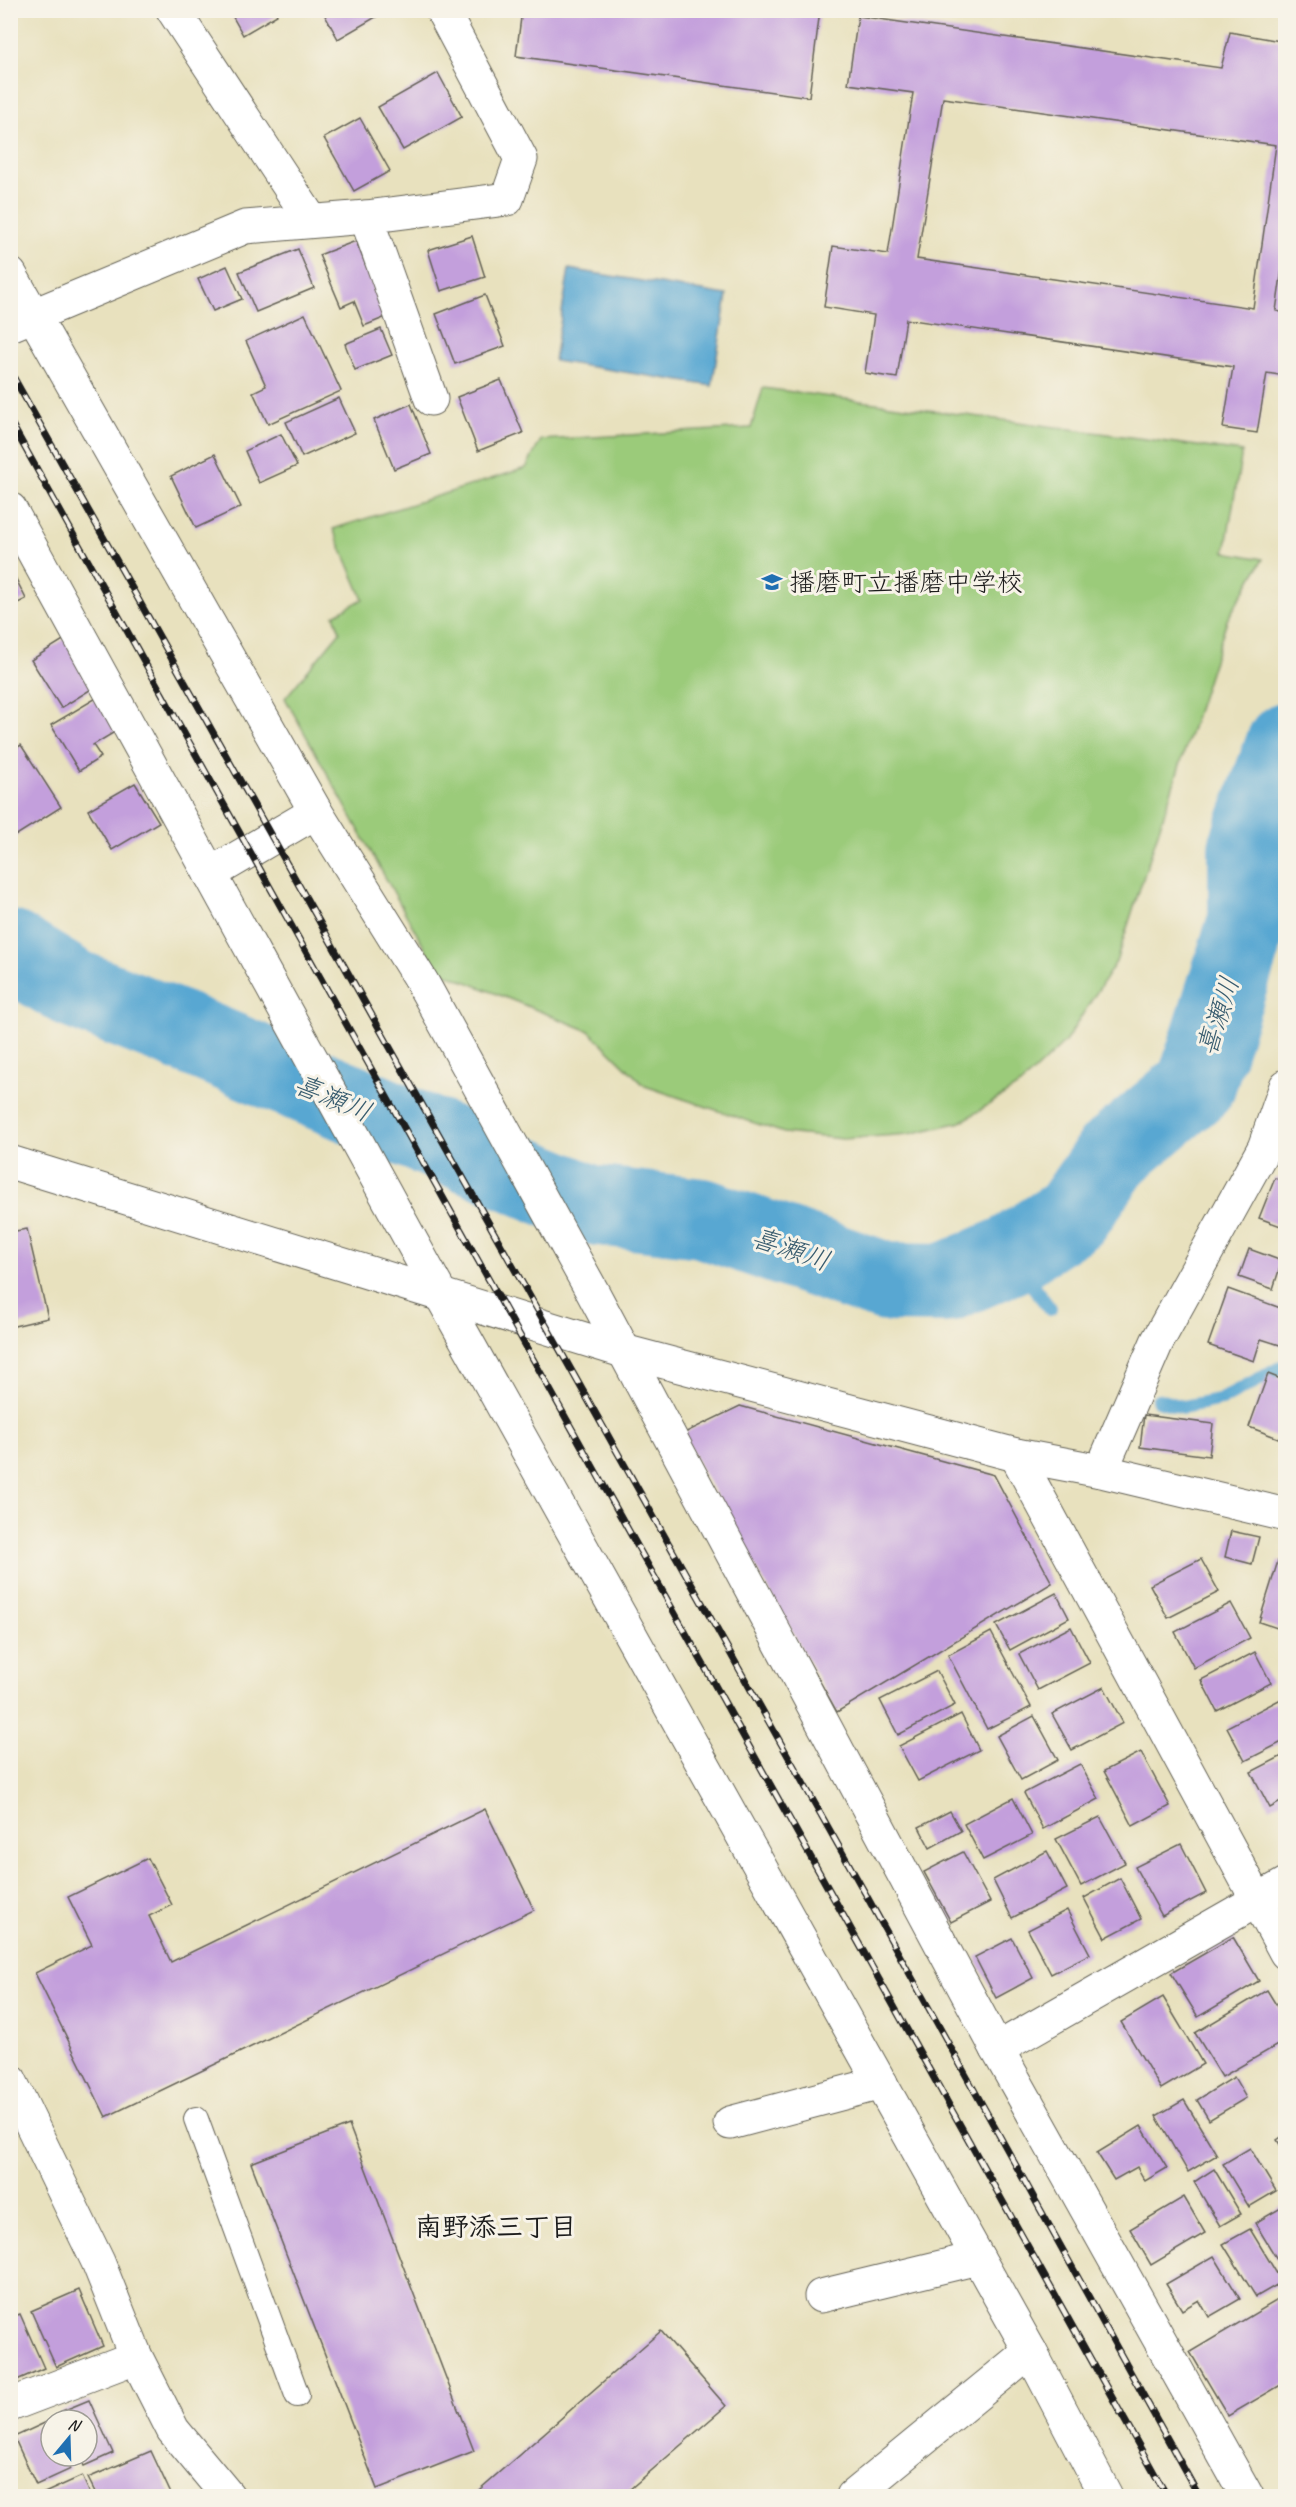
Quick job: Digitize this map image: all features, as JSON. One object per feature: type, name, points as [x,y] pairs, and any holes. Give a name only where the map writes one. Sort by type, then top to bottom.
[{"type":"street","points":[[22,321],[245,227],[366,217],[507,199],[521,159],[442,10]]},
{"type":"street","points":[[180,13],[311,220]]},
{"type":"street","points":[[366,217],[430,399]]},
{"type":"street","points":[[10,274],[22,321],[316,812],[422,982],[583,1274],[997,2049],[1247,2496]]},
{"type":"street","points":[[10,509],[441,1295],[1030,2351],[1106,2496]]},
{"type":"street","points":[[210,874],[316,812]]},
{"type":"street","points":[[1101,1471],[1157,1342],[1275,1153],[1286,1086]]},
{"type":"street","points":[[10,1162],[623,1351],[1016,1455],[1101,1471],[1286,1515]]},
{"type":"street","points":[[1016,1455],[1286,1953]]},
{"type":"street","points":[[997,2049],[1256,1899],[1286,1884]]},
{"type":"street","points":[[10,2080],[98,2262],[136,2356],[173,2430],[225,2496]]},
{"type":"street","points":[[730,2122],[881,2083]]},
{"type":"street","points":[[821,2296],[978,2258]]},
{"type":"street","points":[[853,2496],[1030,2351]]},
{"type":"street","points":[[10,2405],[136,2356]]},
{"type":"lane","points":[[196,2119],[297,2395]]},
{"type":"green space","name":"播磨町立播磨中学校","points":[[763,388],[1242,452],[1225,552],[1263,559],[1227,620],[1116,962],[1065,1042],[1020,1085],[961,1122],[909,1134],[843,1139],[784,1133],[645,1086],[589,1031],[437,970],[285,698],[340,632],[334,615],[363,599],[333,529],[526,468],[541,440],[751,428]]},
{"type":"water","points":[[569,269],[727,295],[712,386],[554,361]]},
{"type":"building","points":[[229,10],[275,10],[277,15],[243,35]]},
{"type":"building","points":[[322,10],[388,10],[338,39]]},
{"type":"building","points":[[522,10],[820,10],[809,97],[516,56]]},
{"type":"building","points":[[858,16],[1221,68],[1230,32],[1286,42],[1286,241],[1276,311],[1286,313],[1286,376],[1267,373],[1257,433],[1223,428],[1233,367],[906,319],[897,378],[865,373],[874,315],[824,307],[833,246],[888,254],[913,93],[848,84]],"holes":[[[943,98],[1276,145],[1253,308],[917,259]]]},
{"type":"building","points":[[438,73],[462,117],[403,150],[378,107]]},
{"type":"building","points":[[360,118],[390,171],[354,191],[324,138]]},
{"type":"building","points":[[472,236],[485,277],[441,291],[428,250]]},
{"type":"building","points":[[356,241],[386,317],[364,326],[354,301],[341,307],[319,255]]},
{"type":"building","points":[[298,249],[314,288],[256,312],[239,272]]},
{"type":"building","points":[[227,266],[242,299],[213,311],[198,279]]},
{"type":"building","points":[[485,295],[505,346],[455,364],[436,314]]},
{"type":"building","points":[[305,314],[341,391],[268,424],[253,392],[266,386],[246,341]]},
{"type":"building","points":[[381,329],[392,355],[355,370],[345,344]]},
{"type":"building","points":[[501,380],[523,433],[478,451],[457,397]]},
{"type":"building","points":[[339,398],[355,433],[302,457],[286,422]]},
{"type":"building","points":[[411,404],[431,454],[394,469],[374,420]]},
{"type":"building","points":[[281,434],[297,466],[259,483],[245,451]]},
{"type":"building","points":[[215,454],[241,507],[196,528],[171,476]]},
{"type":"building","points":[[10,567],[26,599],[10,607]]},
{"type":"building","points":[[68,637],[98,685],[61,708],[31,660]]},
{"type":"building","points":[[103,694],[123,727],[93,745],[101,757],[79,771],[51,725]]},
{"type":"building","points":[[21,745],[61,807],[15,836],[10,829],[10,752]]},
{"type":"building","points":[[135,783],[159,822],[112,850],[88,810]]},
{"type":"building","points":[[1275,1178],[1286,1182],[1286,1228],[1259,1218]]},
{"type":"building","points":[[27,1229],[48,1318],[10,1327],[10,1232]]},
{"type":"building","points":[[1249,1249],[1282,1261],[1273,1289],[1239,1277]]},
{"type":"building","points":[[1228,1289],[1286,1310],[1286,1347],[1261,1339],[1254,1361],[1208,1345]]},
{"type":"building","points":[[1268,1374],[1286,1381],[1286,1441],[1249,1427]]},
{"type":"building","points":[[740,1406],[994,1475],[1052,1583],[837,1712],[682,1434]]},
{"type":"building","points":[[1144,1415],[1213,1424],[1209,1456],[1140,1447]]},
{"type":"building","points":[[1231,1531],[1259,1537],[1252,1564],[1225,1557]]},
{"type":"building","points":[[1201,1559],[1219,1592],[1168,1618],[1150,1585]]},
{"type":"building","points":[[1278,1561],[1286,1564],[1286,1631],[1259,1622]]},
{"type":"building","points":[[1056,1593],[1069,1618],[1010,1650],[996,1625]]},
{"type":"building","points":[[1231,1603],[1250,1638],[1194,1668],[1175,1632]]},
{"type":"building","points":[[1071,1627],[1090,1663],[1038,1690],[1019,1654]]},
{"type":"building","points":[[991,1632],[1031,1707],[987,1729],[948,1655]]},
{"type":"building","points":[[1255,1652],[1271,1683],[1217,1711],[1201,1680]]},
{"type":"building","points":[[937,1671],[955,1705],[898,1735],[880,1700]]},
{"type":"building","points":[[1104,1687],[1123,1723],[1072,1750],[1052,1714]]},
{"type":"building","points":[[1281,1699],[1286,1707],[1286,1740],[1245,1761],[1227,1727]]},
{"type":"building","points":[[961,1714],[979,1750],[918,1781],[899,1746]]},
{"type":"building","points":[[1034,1716],[1058,1760],[1021,1780],[997,1736]]},
{"type":"building","points":[[1141,1752],[1170,1806],[1133,1826],[1104,1771]]},
{"type":"building","points":[[1286,1754],[1286,1799],[1270,1808],[1251,1772]]},
{"type":"building","points":[[1080,1764],[1099,1799],[1043,1829],[1024,1793]]},
{"type":"building","points":[[1013,1798],[1032,1835],[983,1860],[964,1824]]},
{"type":"building","points":[[485,1809],[534,1910],[106,2117],[35,1973],[92,1945],[68,1897],[148,1858],[172,1905],[149,1916],[171,1962]]},
{"type":"building","points":[[950,1811],[961,1831],[930,1848],[919,1827]]},
{"type":"building","points":[[1100,1817],[1125,1863],[1081,1886],[1056,1839]]},
{"type":"building","points":[[1181,1844],[1206,1893],[1162,1916],[1135,1867]]},
{"type":"building","points":[[1047,1851],[1067,1889],[1012,1918],[993,1880]]},
{"type":"building","points":[[963,1852],[990,1902],[951,1922],[924,1872]]},
{"type":"building","points":[[1120,1878],[1141,1919],[1105,1938],[1084,1898]]},
{"type":"building","points":[[1067,1910],[1090,1954],[1051,1974],[1028,1930]]},
{"type":"building","points":[[1233,1937],[1259,1981],[1198,2017],[1171,1973]]},
{"type":"building","points":[[1012,1938],[1033,1978],[996,1998],[975,1957]]},
{"type":"building","points":[[1267,1990],[1286,2021],[1286,2040],[1222,2077],[1195,2033]]},
{"type":"building","points":[[1163,1997],[1203,2064],[1161,2089],[1121,2022]]},
{"type":"building","points":[[1234,2077],[1246,2098],[1209,2120],[1197,2100]]},
{"type":"building","points":[[1184,2100],[1217,2155],[1188,2172],[1156,2116]]},
{"type":"building","points":[[349,2125],[474,2451],[377,2489],[251,2163]]},
{"type":"building","points":[[1141,2126],[1167,2168],[1145,2181],[1137,2167],[1114,2180],[1097,2153]]},
{"type":"building","points":[[1286,2134],[1286,2154],[1277,2140]]},
{"type":"building","points":[[1250,2148],[1276,2191],[1249,2207],[1223,2164]]},
{"type":"building","points":[[1214,2169],[1241,2214],[1220,2226],[1194,2182]]},
{"type":"building","points":[[1184,2197],[1205,2233],[1151,2265],[1130,2229]]},
{"type":"building","points":[[1286,2205],[1286,2274],[1255,2223]]},
{"type":"building","points":[[1250,2229],[1282,2282],[1256,2297],[1223,2244]]},
{"type":"building","points":[[1214,2256],[1240,2299],[1209,2317],[1199,2300],[1182,2310],[1166,2284]]},
{"type":"building","points":[[79,2290],[103,2346],[56,2367],[31,2311]]},
{"type":"building","points":[[1286,2295],[1286,2382],[1228,2416],[1190,2352]]},
{"type":"building","points":[[20,2314],[44,2368],[10,2383],[10,2318]]},
{"type":"building","points":[[661,2331],[726,2406],[622,2496],[472,2496]]},
{"type":"building","points":[[89,2400],[93,2408],[70,2408]]},
{"type":"building","points":[[99,2422],[113,2453],[99,2459]]},
{"type":"building","points":[[39,2426],[39,2468],[71,2469],[36,2485],[14,2437]]},
{"type":"building","points":[[151,2451],[172,2496],[97,2496],[88,2478]]},
{"type":"building","points":[[82,2476],[91,2496],[40,2495]]},
{"type":"waterway","name":"喜瀬川","points":[[10,950],[74,989],[178,1030],[591,1205],[702,1218],[886,1282],[945,1283],[1010,1255],[1072,1215],[1114,1154],[1196,1085],[1248,920],[1248,848],[1286,743]]},
{"type":"waterway","points":[[1010,1255],[1050,1309]]},
{"type":"waterway","points":[[1158,1400],[1183,1407],[1222,1399],[1286,1365]]},
{"type":"railway","points":[[10,371],[865,1893],[1199,2496]]},
{"type":"railway","points":[[10,421],[1167,2496]]},
{"type":"place","name":"播磨町立播磨中学校","points":[[772,582]]},
{"type":"district","name":"南野添三丁目","points":[[496,2227]]}]
